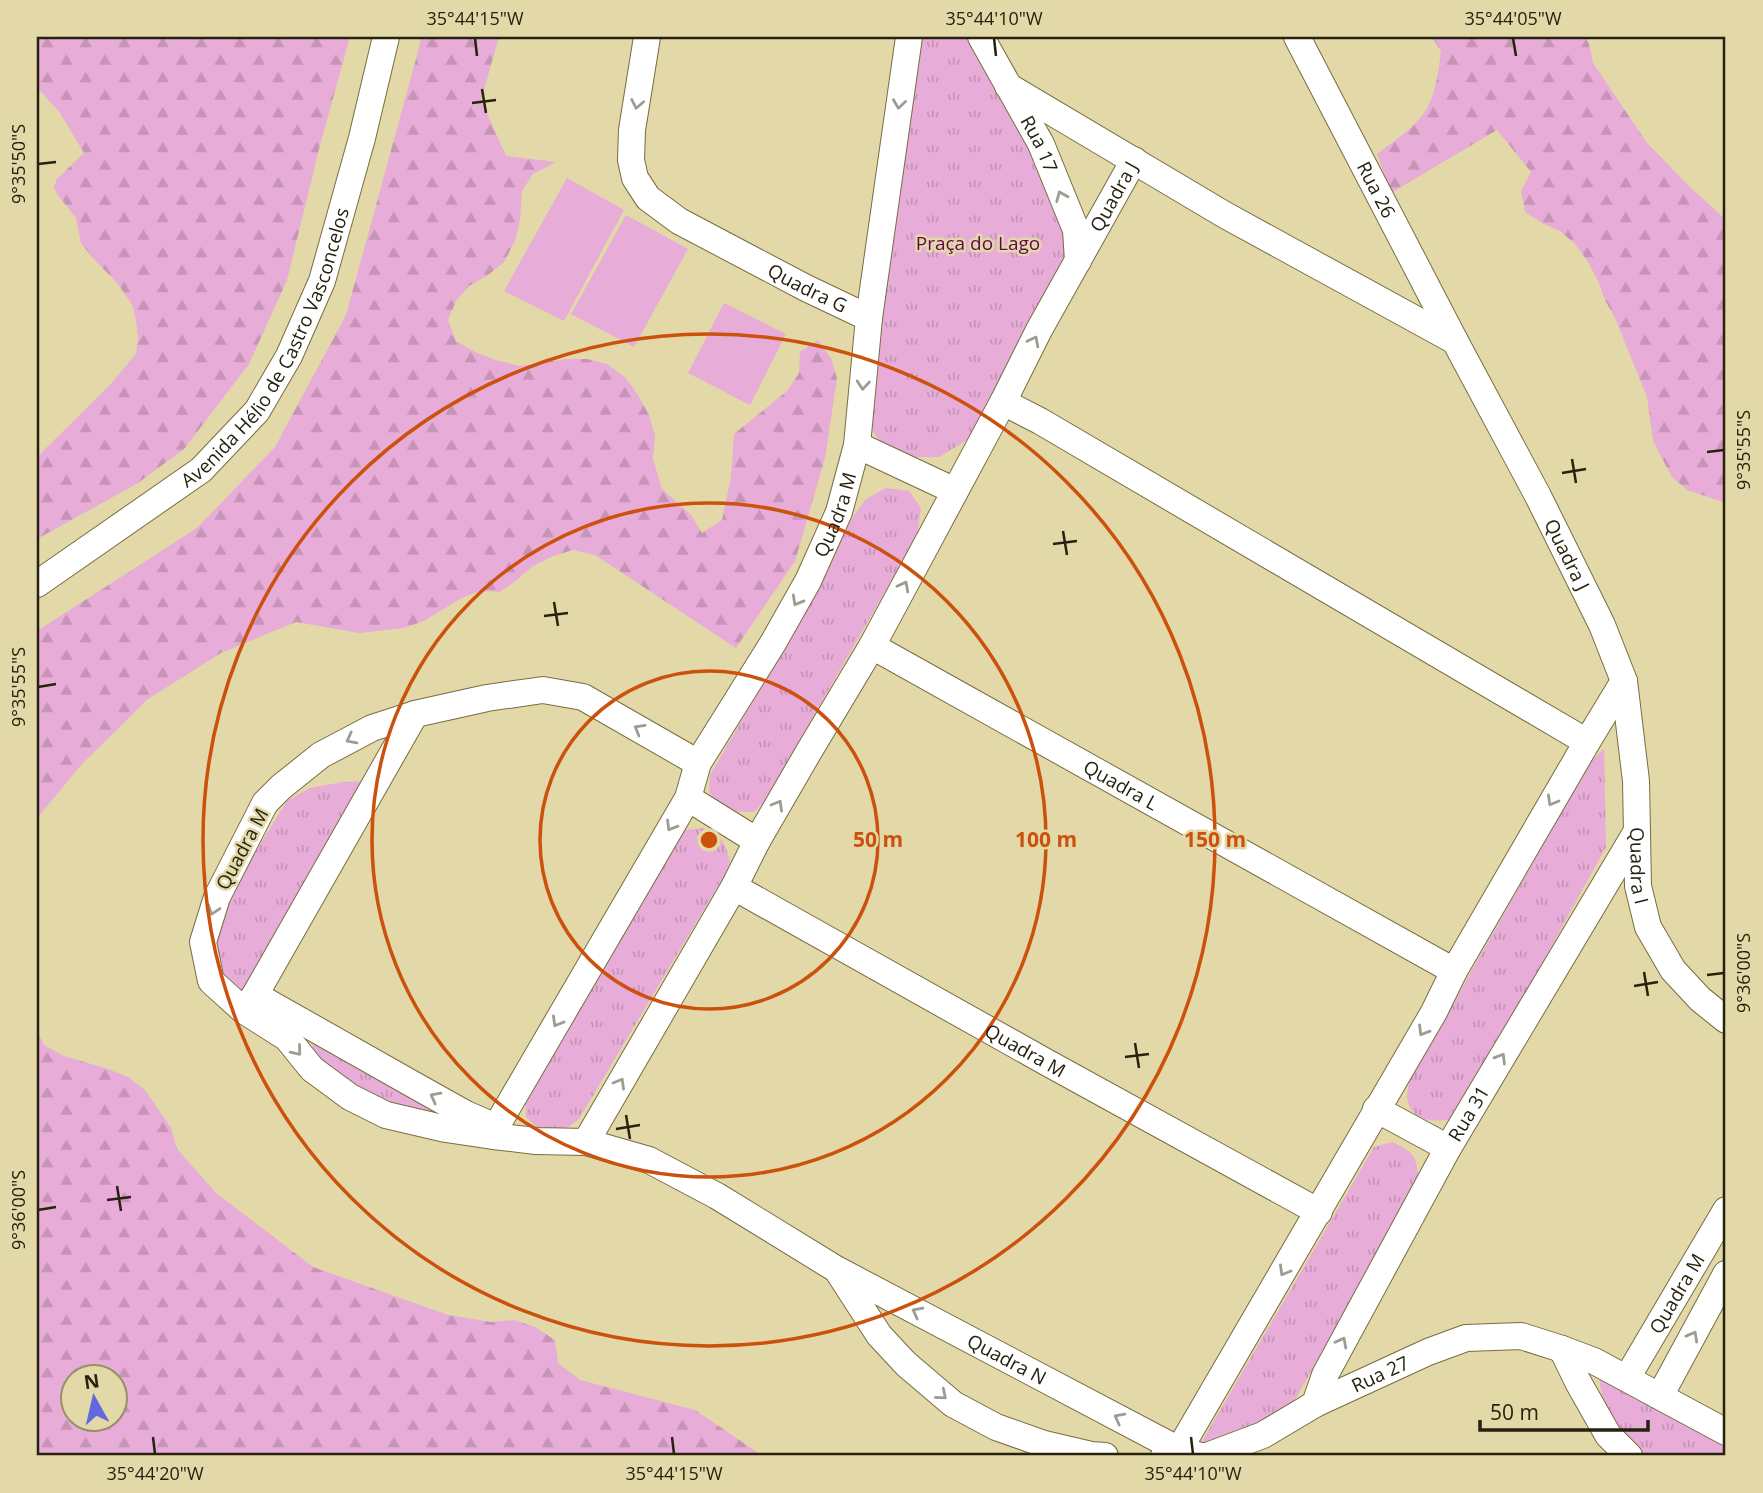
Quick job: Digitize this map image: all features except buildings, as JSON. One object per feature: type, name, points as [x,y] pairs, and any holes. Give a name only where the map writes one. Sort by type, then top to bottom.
[{"type":"street","name":"Avenida Hélio de Castro Vasconcelos","points":[[37,584],[201,470],[257,411],[289,356],[321,281],[362,138],[386,37]]},
{"type":"street","name":"Quadra G","points":[[647,37],[632,130],[631,160],[635,178],[648,198],[679,221],[806,288],[869,317],[909,37]]},
{"type":"street","name":"Rua 17","points":[[981,37],[1041,144],[1076,230],[1078,261]]},
{"type":"street","name":"Rua 26","points":[[1297,37],[1455,341]]},
{"type":"street","points":[[1008,86],[1134,160]]},
{"type":"street","name":"Quadra J","points":[[1003,402],[1039,330],[1134,160],[1225,215],[1455,341],[1538,496],[1602,625],[1624,681]]},
{"type":"street","name":"Quadra M","points":[[496,1127],[688,798],[698,763],[773,643],[808,581],[839,512],[857,445],[869,317]]},
{"type":"street","points":[[586,1142],[734,887],[757,841],[872,646],[1003,402],[1587,741]]},
{"type":"street","points":[[857,445],[955,491]]},
{"type":"street","name":"Quadra L","points":[[872,646],[1454,971]]},
{"type":"street","points":[[1319,1212],[1434,1012],[1454,971],[1624,681]]},
{"type":"street","name":"Quadra I","points":[[1624,681],[1636,781],[1638,886],[1648,927],[1673,970],[1700,999],[1726,1020]]},
{"type":"street","name":"Quadra M","points":[[536,1142],[466,1114],[211,981],[203,942],[217,897],[265,803],[281,787],[321,755],[372,728],[415,714],[486,698],[543,691],[583,697],[698,763]]},
{"type":"street","points":[[249,1003],[415,714]]},
{"type":"street","points":[[688,798],[757,841]]},
{"type":"street","name":"Rua 31","points":[[1315,1404],[1325,1375],[1447,1148],[1637,831]]},
{"type":"street","name":"Quadra M","points":[[734,887],[1319,1212]]},
{"type":"street","name":"Quadra M","points":[[249,1003],[287,1038],[312,1069],[350,1097],[386,1115],[446,1129],[536,1142],[586,1142],[649,1160],[717,1196],[836,1269],[879,1335],[906,1364],[953,1404],[996,1427],[1044,1444],[1105,1456]]},
{"type":"street","points":[[1376,1109],[1447,1148]]},
{"type":"street","name":"Quadra M","points":[[1627,1378],[1726,1210]]},
{"type":"street","name":"Quadra N","points":[[836,1269],[1182,1454],[1319,1212]]},
{"type":"street","name":"Quadra M","points":[[1660,1396],[1726,1275]]},
{"type":"street","name":"Rua 27","points":[[1207,1456],[1263,1435],[1315,1404],[1428,1352],[1466,1338],[1521,1336],[1562,1349]]},
{"type":"street","points":[[1562,1349],[1627,1378],[1726,1432]]},
{"type":"street","points":[[1562,1349],[1608,1435],[1629,1456]]},
{"type":"green space","points":[[37,37],[350,37],[287,280],[249,364],[184,449],[138,483],[37,539],[37,457],[109,386],[136,354],[138,338],[132,304],[81,243],[76,218],[54,187],[57,179],[84,153],[60,113],[37,87]]},
{"type":"green space","points":[[421,37],[499,37],[481,100],[506,156],[556,162],[533,174],[522,191],[515,241],[504,262],[469,286],[456,301],[448,320],[456,341],[477,353],[520,366],[566,359],[587,359],[607,364],[625,377],[649,415],[655,436],[653,459],[662,489],[691,515],[702,533],[722,520],[731,477],[734,434],[787,391],[799,373],[800,352],[818,340],[831,358],[837,378],[825,458],[795,561],[736,648],[595,555],[573,550],[533,566],[500,592],[479,591],[424,621],[404,628],[359,633],[296,622],[221,653],[148,699],[82,764],[37,818],[37,631],[197,528],[275,447],[346,315]]},
{"type":"green space","name":"Praça do Lago","points":[[920,37],[968,37],[1055,203],[1069,254],[972,437],[939,457],[891,453],[877,438],[868,422]]},
{"type":"green space","points":[[1432,37],[1585,37],[1593,63],[1647,143],[1725,219],[1726,503],[1687,490],[1672,477],[1653,441],[1647,397],[1598,281],[1576,245],[1560,231],[1525,212],[1521,191],[1531,172],[1497,130],[1391,193],[1377,154],[1416,122],[1430,101],[1441,51]]},
{"type":"green space","points":[[567,178],[624,210],[564,321],[504,291]]},
{"type":"green space","points":[[626,215],[688,249],[634,347],[571,314]]},
{"type":"green space","points":[[724,303],[786,334],[750,405],[688,373]]},
{"type":"green space","points":[[886,488],[909,491],[921,508],[917,536],[764,802],[754,812],[728,810],[709,792],[710,775],[780,655],[854,515],[866,499]]},
{"type":"green space","points":[[1604,749],[1606,847],[1491,1056],[1452,1119],[1437,1121],[1417,1115],[1412,1111],[1407,1094],[1410,1079],[1591,761]]},
{"type":"green space","points":[[368,781],[241,995],[218,971],[214,937],[231,891],[287,801],[310,788]]},
{"type":"green space","points":[[703,828],[720,837],[726,848],[730,862],[725,874],[579,1119],[564,1130],[539,1129],[526,1117],[525,1099],[676,838],[685,830]]},
{"type":"green space","points":[[37,1031],[44,1045],[64,1056],[128,1077],[145,1090],[171,1128],[177,1149],[216,1193],[313,1267],[448,1315],[491,1322],[514,1320],[535,1327],[555,1340],[558,1363],[580,1380],[695,1410],[763,1456],[37,1456]]},
{"type":"green space","points":[[325,1041],[438,1107],[437,1117],[380,1105],[311,1060],[313,1044]]},
{"type":"green space","points":[[1392,1142],[1413,1156],[1419,1181],[1288,1412],[1197,1450],[1374,1147]]},
{"type":"green space","points":[[1600,1374],[1726,1446],[1726,1456],[1644,1456],[1613,1420],[1603,1397]]}]
